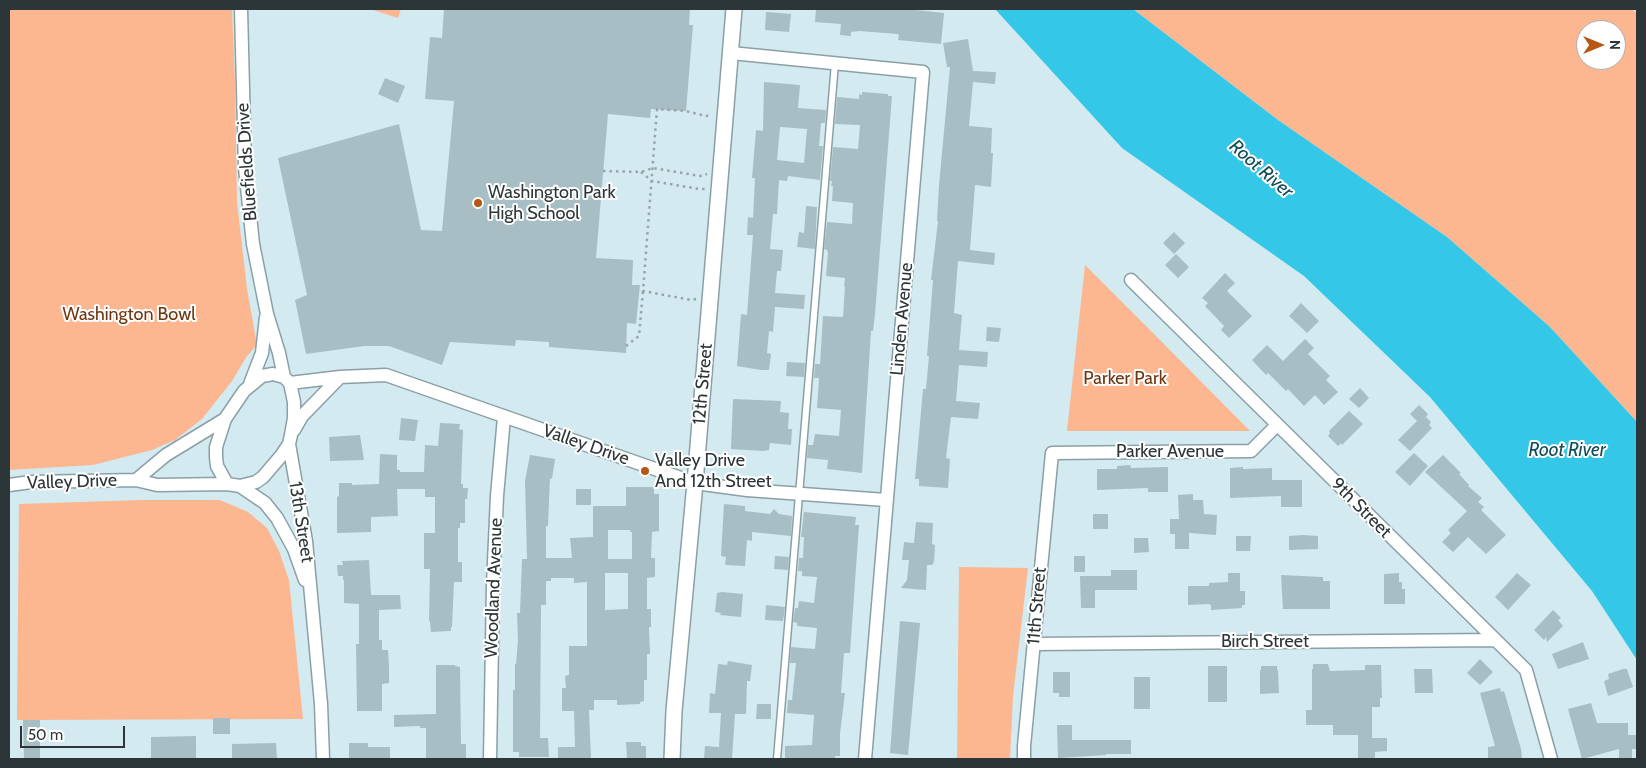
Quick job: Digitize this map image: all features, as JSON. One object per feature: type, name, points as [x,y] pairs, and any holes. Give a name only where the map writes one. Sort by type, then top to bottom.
[{"type":"street","name":"Bluefields Drive","points":[[241,9],[245,168],[253,244],[267,314],[287,380]]},
{"type":"street","name":"12th Street","points":[[672,759],[674,711],[711,296],[734,9]]},
{"type":"street","name":"Linden Avenue","points":[[731,53],[924,72],[865,759]]},
{"type":"street","name":"9th Street","points":[[1131,280],[1526,670],[1551,759]]},
{"type":"street","name":"Bluefields Drive","points":[[250,385],[262,352],[267,314]]},
{"type":"street","points":[[290,439],[294,418],[294,402],[287,380],[277,374],[262,376],[250,385],[233,405],[225,419],[216,447],[217,466],[234,485],[256,482],[263,477],[276,463],[290,439],[302,416],[340,377]]},
{"type":"street","name":"Valley Drive","points":[[287,380],[386,375],[695,483],[798,494],[886,500]]},
{"type":"street","name":"Woodland Avenue","points":[[490,759],[494,564],[497,496],[504,417]]},
{"type":"street","name":"Valley Drive","points":[[136,480],[166,455],[225,419]]},
{"type":"street","name":"Parker Avenue","points":[[1052,453],[1251,451],[1277,425]]},
{"type":"street","name":"13th Street","points":[[290,439],[306,541],[324,759]]},
{"type":"street","name":"11th Street","points":[[1024,759],[1052,453]]},
{"type":"street","name":"Valley Drive","points":[[9,485],[31,482],[136,480],[157,485],[234,485]]},
{"type":"street","name":"13th Street","points":[[234,485],[265,503],[277,518],[294,548],[312,601]]},
{"type":"street","name":"Birch Street","points":[[1034,644],[1496,640]]},
{"type":"lane","points":[[777,759],[835,63]]},
{"type":"path","points":[[626,346],[639,336],[657,109],[686,111],[706,116],[726,113]]},
{"type":"path","points":[[604,171],[640,172],[653,168],[700,176],[721,171]]},
{"type":"path","points":[[640,172],[652,181],[699,189],[720,187]]},
{"type":"path","points":[[643,291],[691,300],[711,296]]},
{"type":"green space","name":"Washington Bowl","points":[[9,9],[232,9],[237,202],[247,289],[257,345],[202,419],[175,440],[152,450],[93,465],[9,470]]},
{"type":"green space","points":[[370,9],[401,9],[398,18]]},
{"type":"green space","points":[[1133,9],[1631,9],[1637,13],[1637,422],[1550,327],[1447,237],[1278,120]]},
{"type":"green space","name":"Parker Park","points":[[1085,265],[1149,329],[1250,431],[1067,431]]},
{"type":"green space","points":[[141,500],[220,500],[248,512],[267,528],[279,551],[289,580],[303,719],[17,720],[19,504]]},
{"type":"green space","points":[[959,567],[1028,568],[1013,696],[1010,759],[957,759]]},
{"type":"water","name":"Root River","points":[[995,9],[1133,9],[1278,120],[1447,237],[1550,327],[1637,422],[1637,660],[1592,591],[1430,397],[1304,276],[1122,148]]},
{"type":"building","points":[[444,9],[690,9],[689,25],[693,25],[686,111],[651,109],[650,118],[608,114],[596,258],[633,260],[632,285],[640,285],[636,324],[627,323],[626,353],[549,347],[549,342],[516,340],[515,346],[450,342],[442,365],[389,346],[364,346],[306,354],[295,300],[307,295],[278,158],[399,124],[421,230],[442,231],[454,101],[425,99],[430,37],[442,38]]},
{"type":"building","points":[[816,9],[907,9],[944,13],[941,44],[898,40],[899,35],[897,34],[859,31],[851,32],[851,36],[840,35],[841,24],[815,22]]},
{"type":"building","points":[[766,12],[791,14],[789,32],[765,30]]},
{"type":"building","points":[[968,39],[973,71],[996,72],[995,84],[973,82],[969,126],[992,128],[991,153],[993,153],[991,187],[975,185],[970,250],[995,253],[994,265],[958,261],[954,313],[962,315],[959,350],[988,352],[987,367],[959,365],[956,401],[980,403],[978,419],[951,417],[946,458],[950,459],[948,488],[919,486],[919,479],[915,479],[923,389],[926,389],[929,356],[927,356],[933,280],[931,280],[938,221],[939,185],[950,67],[947,67],[943,43]]},
{"type":"building","points":[[385,78],[405,86],[398,103],[378,94]]},
{"type":"building","points":[[764,82],[800,85],[798,108],[826,110],[825,123],[821,123],[819,146],[823,146],[820,180],[788,176],[787,181],[779,180],[777,214],[773,214],[770,249],[783,250],[781,271],[777,271],[775,293],[805,295],[804,309],[775,307],[773,332],[769,331],[767,353],[771,354],[769,370],[737,366],[741,314],[747,315],[753,235],[747,235],[748,217],[753,218],[755,178],[752,178],[756,130],[763,131]],"holes":[[[780,127],[807,129],[804,163],[777,160]]]},
{"type":"building","points":[[862,92],[892,96],[875,314],[873,331],[871,331],[862,473],[827,469],[828,460],[807,458],[808,445],[813,445],[815,434],[839,436],[841,410],[817,408],[819,378],[814,378],[815,364],[820,364],[823,316],[843,317],[845,278],[826,276],[828,253],[824,249],[827,222],[852,224],[853,203],[832,201],[833,186],[831,186],[832,181],[830,181],[833,147],[858,149],[860,125],[835,124],[837,97],[859,99],[859,94],[862,95]]},
{"type":"building","points":[[806,206],[817,207],[815,249],[797,247],[799,232],[804,233]]},
{"type":"building","points":[[1174,232],[1185,243],[1174,254],[1163,243]]},
{"type":"building","points":[[1176,254],[1189,267],[1178,278],[1165,265]]},
{"type":"building","points":[[1225,273],[1235,283],[1227,291],[1252,316],[1229,338],[1221,330],[1224,326],[1205,306],[1208,303],[1202,298]]},
{"type":"building","points":[[1301,303],[1319,321],[1307,333],[1289,316]]},
{"type":"building","points":[[987,327],[1001,328],[999,342],[986,341]]},
{"type":"building","points":[[1305,339],[1314,348],[1308,354],[1330,376],[1326,380],[1338,392],[1324,405],[1315,395],[1304,406],[1288,389],[1286,391],[1268,373],[1266,375],[1252,360],[1267,345],[1283,361]]},
{"type":"building","points":[[787,362],[805,363],[804,377],[786,376]]},
{"type":"building","points":[[1360,388],[1369,398],[1359,408],[1349,399]]},
{"type":"building","points":[[733,399],[781,401],[780,412],[789,413],[788,429],[792,429],[791,445],[770,443],[769,450],[763,451],[731,449]]},
{"type":"building","points":[[1419,405],[1428,414],[1426,417],[1431,422],[1429,425],[1432,428],[1410,451],[1398,440],[1417,421],[1410,414]]},
{"type":"building","points":[[1349,411],[1363,424],[1342,445],[1341,443],[1338,446],[1328,436],[1329,431]]},
{"type":"building","points":[[401,418],[418,420],[415,441],[399,440]]},
{"type":"building","points":[[440,423],[460,424],[459,429],[463,430],[461,484],[463,484],[463,488],[468,488],[467,499],[465,499],[465,523],[460,523],[460,528],[458,528],[458,562],[462,562],[462,582],[454,582],[451,631],[431,632],[429,621],[430,569],[424,569],[424,533],[435,533],[435,497],[425,497],[425,489],[397,489],[398,516],[371,517],[371,532],[337,533],[337,497],[339,496],[339,483],[352,483],[352,485],[379,484],[380,454],[397,455],[397,470],[400,470],[400,472],[424,472],[425,445],[438,446]]},
{"type":"building","points":[[360,435],[364,460],[330,461],[329,437]]},
{"type":"building","points":[[1414,453],[1428,466],[1410,486],[1395,472]]},
{"type":"building","points":[[530,455],[555,459],[552,479],[550,478],[548,526],[546,526],[546,558],[572,558],[570,538],[593,537],[593,506],[626,506],[626,487],[654,487],[654,494],[659,494],[659,531],[652,532],[651,558],[655,558],[655,577],[647,578],[647,609],[651,609],[651,627],[649,627],[650,654],[647,654],[647,680],[644,680],[644,701],[640,702],[640,704],[617,705],[617,700],[594,700],[594,710],[589,710],[591,759],[558,759],[558,747],[575,747],[574,711],[562,711],[562,688],[566,688],[565,676],[569,675],[569,646],[587,646],[587,582],[574,583],[574,578],[551,578],[551,581],[546,581],[546,605],[541,605],[540,738],[548,738],[549,757],[519,757],[519,752],[513,752],[513,690],[515,690],[515,664],[518,641],[517,613],[520,613],[522,559],[527,559],[525,481]],"holes":[[[608,530],[630,530],[632,532],[632,559],[608,559]],[[605,573],[628,573],[628,609],[605,610]]]},
{"type":"building","points":[[1443,455],[1461,473],[1459,474],[1468,486],[1482,498],[1478,502],[1484,507],[1481,510],[1506,535],[1486,554],[1468,537],[1453,552],[1442,542],[1451,533],[1448,530],[1467,511],[1425,472]]},
{"type":"building","points":[[1130,465],[1131,468],[1168,467],[1168,492],[1148,492],[1148,488],[1097,490],[1097,469],[1117,469],[1117,466]]},
{"type":"building","points":[[1243,467],[1243,469],[1272,468],[1272,480],[1302,480],[1302,507],[1281,507],[1281,496],[1230,498],[1230,468]]},
{"type":"building","points":[[576,489],[591,489],[591,505],[576,505]]},
{"type":"building","points":[[1193,494],[1193,500],[1203,500],[1204,514],[1217,515],[1216,535],[1189,533],[1189,549],[1175,549],[1175,534],[1170,534],[1170,519],[1179,519],[1178,495]]},
{"type":"building","points":[[724,504],[745,506],[745,511],[770,514],[774,509],[779,514],[792,516],[791,536],[752,532],[752,541],[747,540],[745,566],[725,565],[726,557],[721,556]]},
{"type":"building","points":[[804,512],[856,517],[855,525],[859,525],[850,653],[844,653],[841,693],[845,693],[840,734],[840,756],[835,756],[835,759],[785,759],[785,746],[812,745],[814,715],[787,713],[788,700],[792,700],[796,663],[790,663],[791,647],[815,649],[817,628],[797,626],[797,623],[793,622],[795,608],[798,608],[799,601],[814,603],[817,577],[802,576],[802,571],[798,571],[799,558],[803,558],[804,537],[801,537]]},
{"type":"building","points":[[1093,514],[1108,514],[1108,529],[1093,529]]},
{"type":"building","points":[[916,522],[933,523],[932,544],[935,545],[934,562],[932,565],[927,565],[926,590],[901,588],[907,580],[909,560],[902,560],[904,542],[914,543]]},
{"type":"building","points":[[1236,536],[1251,536],[1250,551],[1236,551]]},
{"type":"building","points":[[1289,536],[1318,536],[1318,549],[1289,550]]},
{"type":"building","points":[[1134,538],[1148,538],[1149,552],[1134,553]]},
{"type":"building","points":[[775,556],[789,557],[788,570],[774,569]]},
{"type":"building","points":[[1074,556],[1085,556],[1085,572],[1074,572]]},
{"type":"building","points":[[369,560],[371,595],[400,595],[401,609],[379,610],[379,640],[382,640],[382,650],[388,650],[389,666],[389,683],[382,684],[382,711],[357,711],[356,644],[359,644],[359,604],[344,603],[344,580],[343,576],[338,576],[337,565],[343,565],[342,561]]},
{"type":"building","points":[[1111,570],[1137,570],[1137,590],[1095,590],[1095,608],[1081,608],[1080,576],[1111,576]]},
{"type":"building","points":[[1228,573],[1240,573],[1240,591],[1245,591],[1245,605],[1242,605],[1242,608],[1211,610],[1211,605],[1209,604],[1188,605],[1188,586],[1209,586],[1209,583],[1228,582]]},
{"type":"building","points":[[1399,573],[1399,582],[1402,582],[1402,589],[1405,589],[1405,604],[1384,604],[1384,574]]},
{"type":"building","points":[[1517,573],[1531,585],[1508,610],[1495,597]]},
{"type":"building","points":[[1281,575],[1323,577],[1323,581],[1330,581],[1330,609],[1283,609]]},
{"type":"building","points":[[717,593],[743,594],[741,617],[720,615],[721,613],[715,612]]},
{"type":"building","points":[[766,605],[785,607],[783,621],[765,620]]},
{"type":"building","points":[[1553,610],[1561,618],[1558,620],[1563,626],[1547,642],[1546,637],[1544,640],[1534,630]]},
{"type":"building","points":[[900,621],[920,623],[908,755],[890,753]]},
{"type":"building","points":[[1583,642],[1589,659],[1558,669],[1552,654]]},
{"type":"building","points":[[1480,659],[1493,672],[1480,685],[1467,673]]},
{"type":"building","points":[[728,661],[752,665],[750,681],[747,681],[746,714],[735,714],[732,759],[704,759],[705,746],[719,747],[721,713],[709,713],[710,693],[715,694],[718,664],[727,665]]},
{"type":"building","points":[[1313,664],[1328,664],[1330,671],[1365,670],[1365,665],[1381,665],[1382,698],[1380,698],[1380,707],[1372,707],[1372,738],[1387,738],[1387,751],[1375,752],[1375,759],[1358,759],[1358,735],[1333,735],[1333,725],[1306,725],[1306,710],[1312,710]]},
{"type":"building","points":[[436,665],[455,665],[460,667],[461,744],[466,744],[466,759],[426,759],[426,728],[420,728],[420,726],[394,727],[394,715],[436,714]]},
{"type":"building","points":[[1208,666],[1227,666],[1227,702],[1208,702]]},
{"type":"building","points":[[1261,666],[1277,666],[1279,693],[1260,694]]},
{"type":"building","points":[[1414,669],[1432,669],[1433,693],[1415,693]]},
{"type":"building","points":[[1627,669],[1633,687],[1608,696],[1604,681],[1609,679],[1608,674]]},
{"type":"building","points":[[1053,672],[1070,672],[1070,697],[1059,697],[1059,693],[1053,693]]},
{"type":"building","points":[[1134,677],[1150,677],[1150,709],[1134,709]]},
{"type":"building","points":[[1500,688],[1501,692],[1504,691],[1521,749],[1522,759],[1488,759],[1488,747],[1495,746],[1480,693]]},
{"type":"building","points":[[1591,703],[1597,723],[1628,723],[1628,735],[1637,735],[1637,749],[1632,749],[1632,759],[1619,759],[1619,749],[1582,759],[1568,709]]},
{"type":"building","points":[[757,704],[771,704],[771,719],[756,719]]},
{"type":"building","points":[[213,718],[230,718],[230,734],[213,734]]},
{"type":"building","points":[[23,720],[40,720],[40,759],[24,759]]},
{"type":"building","points":[[1057,725],[1072,725],[1072,740],[1131,740],[1131,754],[1058,758]]},
{"type":"building","points":[[196,736],[196,759],[151,759],[151,737]]},
{"type":"building","points":[[626,742],[641,742],[641,746],[646,746],[646,759],[627,759]]},
{"type":"building","points":[[276,743],[277,759],[232,759],[232,744]]},
{"type":"building","points":[[349,743],[368,743],[368,747],[390,747],[390,759],[349,759]]},
{"type":"place","name":"Washington Park High School","points":[[478,203]]},
{"type":"place","name":"Valley Drive And 12th Street","points":[[645,471]]}]
